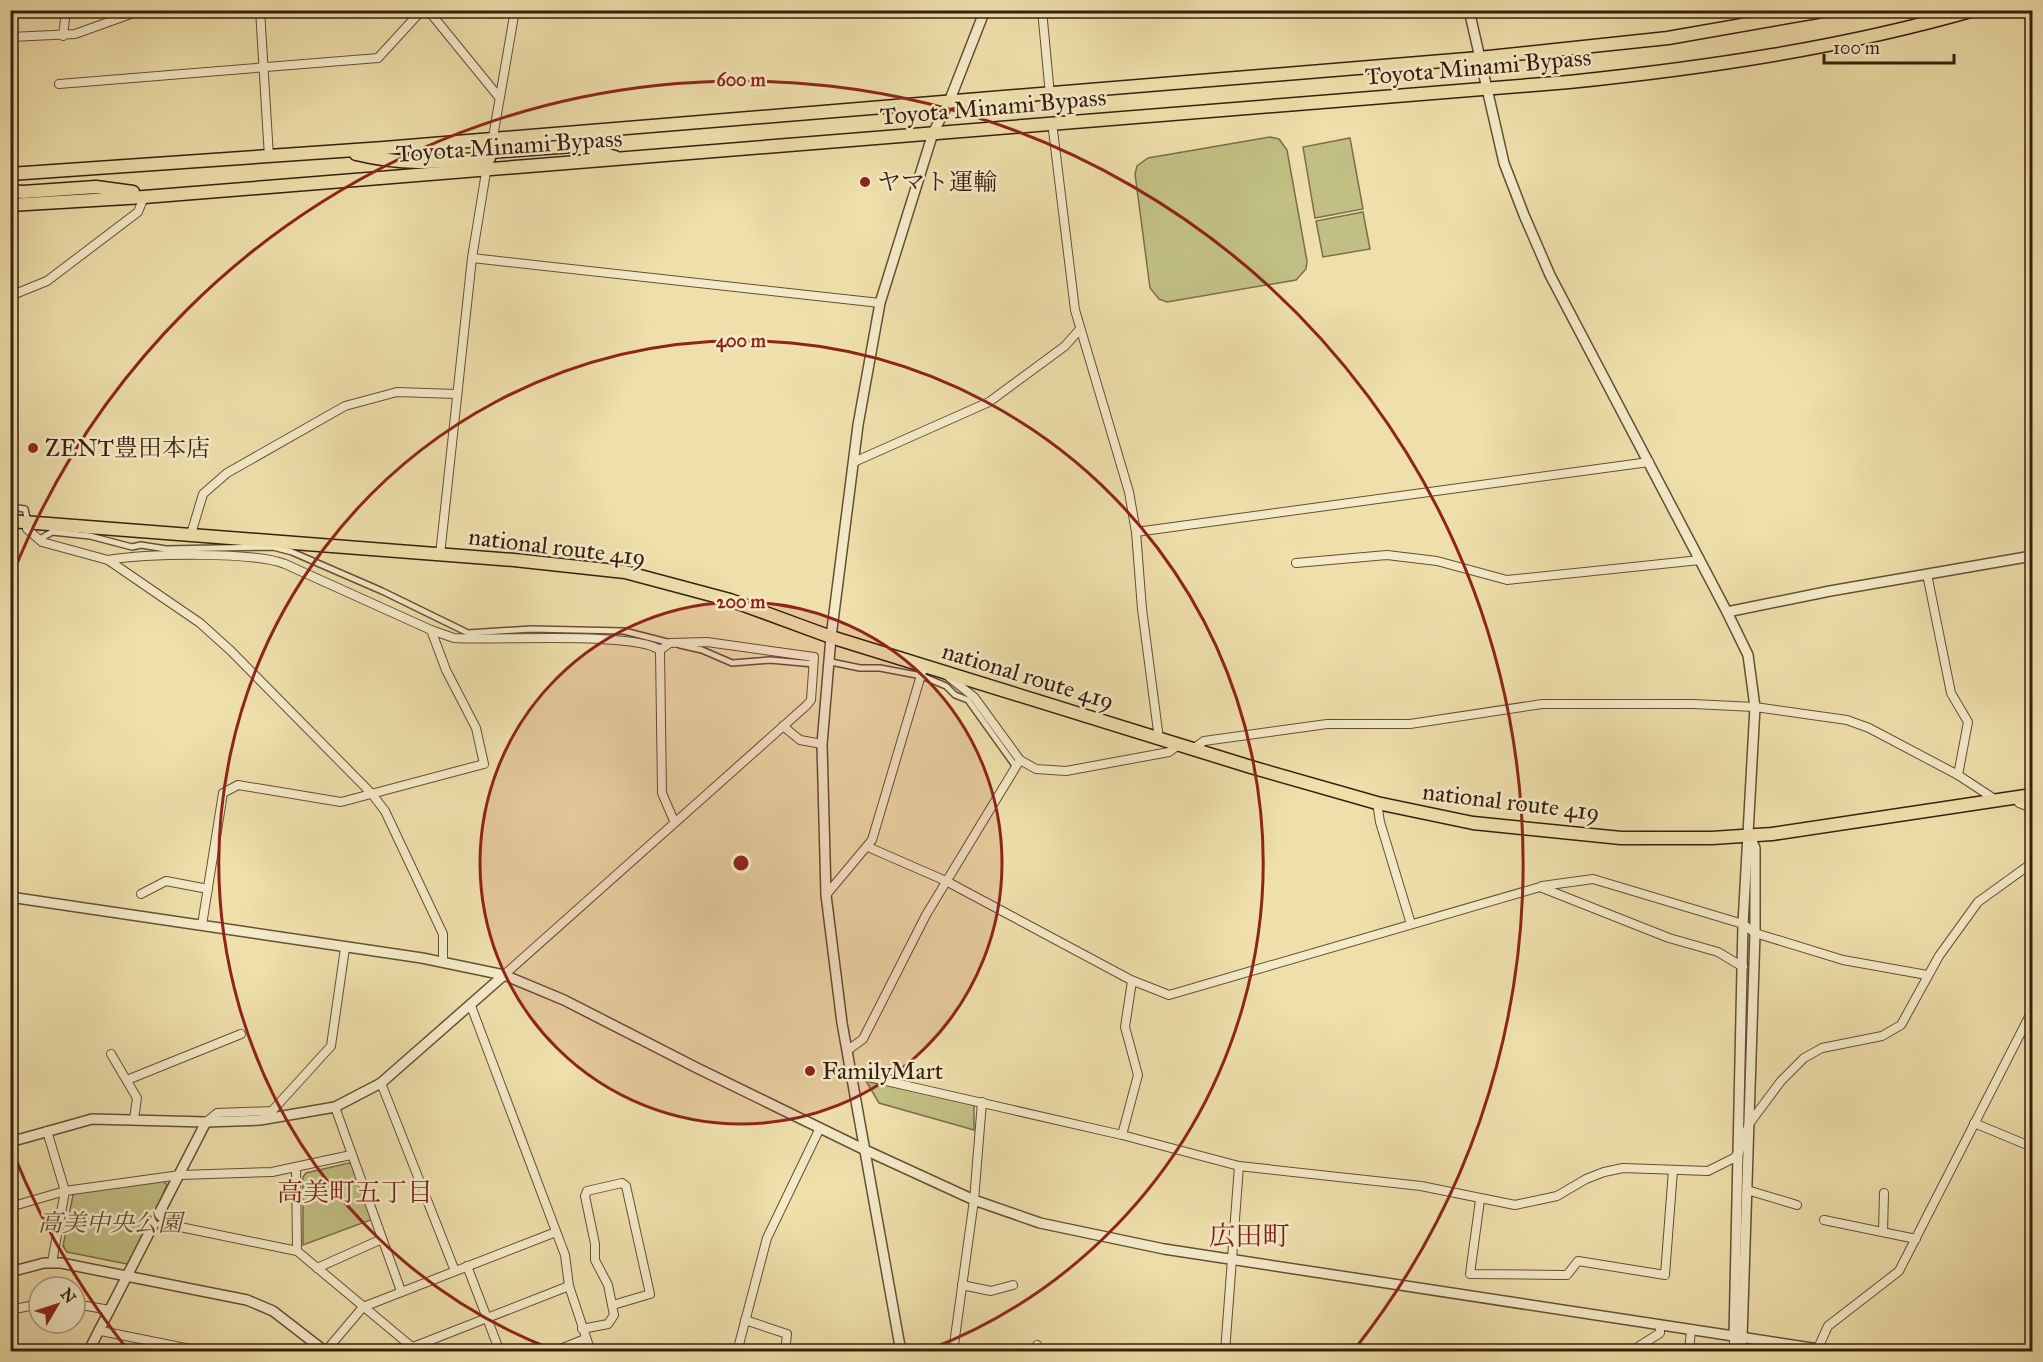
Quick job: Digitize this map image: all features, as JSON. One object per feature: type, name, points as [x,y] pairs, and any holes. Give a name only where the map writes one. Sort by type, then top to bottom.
[{"type":"highway","name":"Toyota Minami Bypass","points":[[10,174],[346,151],[1479,58],[1668,38],[1828,10]]},
{"type":"highway","name":"Toyota Minami Bypass","points":[[10,205],[144,197],[488,160],[622,159],[1675,71],[1909,29],[1974,10]]},
{"type":"highway","points":[[346,151],[391,162],[412,163],[488,160],[573,146],[592,149],[622,159]]},
{"type":"highway","points":[[10,190],[23,192],[96,187],[161,195]]},
{"type":"highway","name":"national route 419","points":[[10,520],[625,572],[730,600],[923,671],[942,671],[1159,739],[1377,803],[1473,824],[1620,838],[1712,838],[1772,834],[2032,795]]},
{"type":"street","points":[[63,36],[66,10]]},
{"type":"street","points":[[10,37],[63,36],[142,10]]},
{"type":"street","points":[[260,10],[269,156]]},
{"type":"street","points":[[59,84],[378,58],[422,10]]},
{"type":"street","points":[[428,10],[498,96]]},
{"type":"street","points":[[440,555],[472,258],[493,139],[498,96],[515,10]]},
{"type":"street","points":[[901,1352],[863,1149],[826,895],[822,744],[831,662],[831,637],[865,375],[880,303],[933,133],[949,102],[985,10]]},
{"type":"street","points":[[1042,10],[1050,95]]},
{"type":"street","points":[[1469,10],[1504,163],[1524,215],[1551,275],[1748,655],[1755,707],[1743,924],[1738,1338],[1742,1352]]},
{"type":"street","points":[[1052,122],[1075,310],[1129,492],[1136,532],[1142,609],[1159,739]]},
{"type":"street","points":[[10,296],[47,282],[138,212],[144,197]]},
{"type":"street","points":[[472,258],[880,303]]},
{"type":"street","points":[[854,462],[989,402],[1065,346],[1080,329]]},
{"type":"street","points":[[191,534],[203,494],[227,473],[345,406],[397,392],[456,394]]},
{"type":"street","points":[[1136,532],[1649,462]]},
{"type":"street","points":[[10,507],[25,509],[27,529],[40,539],[108,560],[200,623],[231,651],[372,794],[385,811],[443,934],[443,962]]},
{"type":"street","points":[[40,539],[52,532],[90,536],[132,548],[141,545],[166,549],[273,547],[292,552],[382,591],[468,633],[531,629],[624,631],[702,650],[732,663],[770,660],[814,664]]},
{"type":"street","points":[[1296,562],[1387,555],[1437,561],[1507,580],[1700,560]]},
{"type":"street","points":[[108,560],[130,556],[261,557],[276,560],[396,612],[431,630],[454,638],[622,640],[655,646],[660,650]]},
{"type":"street","points":[[1726,612],[2032,556]]},
{"type":"street","points":[[1927,574],[1951,693],[1968,722],[1958,775]]},
{"type":"street","points":[[202,926],[223,793],[238,785],[341,802],[484,764],[476,728],[446,670],[431,630]]},
{"type":"street","points":[[10,1142],[92,1119],[206,1122],[276,1118],[335,1107],[381,1083],[471,1006],[811,700],[814,657],[707,642],[670,643],[660,650]]},
{"type":"street","points":[[660,650],[662,793],[674,821]]},
{"type":"street","points":[[831,662],[860,668],[923,671],[955,695],[968,700],[1018,764],[1036,769],[1066,771],[1169,752],[1180,744]]},
{"type":"street","points":[[826,895],[868,847],[923,671]]},
{"type":"street","points":[[942,671],[956,686],[974,697],[1018,764]]},
{"type":"street","points":[[1193,749],[1204,741],[1327,724],[1410,724],[1542,704],[1693,704],[1755,707],[1847,720],[1869,728],[1958,775],[1997,801]]},
{"type":"street","points":[[783,726],[800,741],[822,744]]},
{"type":"street","points":[[848,1050],[863,1039],[926,915],[1018,764]]},
{"type":"street","points":[[2016,798],[2019,803],[2032,808]]},
{"type":"street","points":[[1377,803],[1380,822],[1411,924]]},
{"type":"street","points":[[1734,1352],[1738,1338],[1747,1190],[1755,933],[1755,848],[1749,834]]},
{"type":"street","points":[[868,847],[946,881],[1132,981],[1169,995],[1540,887],[1593,879],[1743,924],[1755,933],[1843,960],[1927,975]]},
{"type":"street","points":[[851,1073],[1122,1135],[1239,1166],[1421,1186],[1480,1200],[1515,1205],[1557,1196],[1586,1179],[1623,1168],[1708,1171],[1729,1161],[1739,1152],[1749,1124],[1781,1081],[1803,1058],[1822,1048],[1882,1036],[1901,1025],[1927,975],[1978,902],[2032,864]]},
{"type":"street","points":[[141,894],[166,882],[208,889]]},
{"type":"street","points":[[1540,887],[1669,938],[1718,952],[1743,967]]},
{"type":"street","points":[[10,897],[443,962],[504,975],[564,999],[697,1068],[863,1149],[974,1200],[1040,1223],[1164,1249],[1232,1257],[1838,1352]]},
{"type":"street","points":[[88,1352],[130,1275],[206,1122],[217,1113],[272,1111],[331,1046],[345,948]]},
{"type":"street","points":[[1122,1135],[1139,1071],[1125,1027],[1132,981]]},
{"type":"street","points":[[471,1006],[556,1232],[568,1270],[569,1286],[591,1352]]},
{"type":"street","points":[[1818,1348],[1828,1326],[1899,1271],[2032,1011]]},
{"type":"street","points":[[128,1080],[241,1034]]},
{"type":"street","points":[[111,1054],[137,1098],[134,1119]]},
{"type":"street","points":[[381,1083],[455,1271]]},
{"type":"street","points":[[982,1102],[974,1200],[953,1351],[1035,1350],[1037,1345]]},
{"type":"street","points":[[335,1107],[401,1292]]},
{"type":"street","points":[[1974,1123],[2032,1147]]},
{"type":"street","points":[[737,1352],[767,1238],[820,1128]]},
{"type":"street","points":[[47,1131],[65,1191],[52,1262]]},
{"type":"street","points":[[10,1207],[65,1191],[180,1175],[272,1172],[351,1155]]},
{"type":"street","points":[[1225,1352],[1239,1166]]},
{"type":"street","points":[[296,1168],[297,1251]]},
{"type":"street","points":[[1480,1200],[1470,1274],[1567,1275],[1578,1261],[1665,1275],[1673,1170]]},
{"type":"street","points":[[582,1329],[608,1324],[613,1318],[613,1305],[608,1285],[595,1260],[595,1244],[585,1197],[587,1191],[622,1184],[626,1186],[650,1294],[613,1305]]},
{"type":"street","points":[[1747,1190],[1797,1205]]},
{"type":"street","points":[[1883,1232],[1884,1193]]},
{"type":"street","points":[[1824,1220],[1916,1239]]},
{"type":"street","points":[[156,1222],[297,1251],[416,1349],[486,1317],[569,1286]]},
{"type":"street","points":[[10,1272],[52,1262],[130,1275],[247,1300],[273,1311],[326,1351],[363,1307],[556,1232]]},
{"type":"street","points":[[317,1268],[382,1239]]},
{"type":"street","points":[[467,1266],[500,1352]]},
{"type":"street","points":[[962,1285],[991,1291],[1013,1285]]},
{"type":"street","points":[[10,1310],[27,1306]]},
{"type":"street","points":[[87,1306],[110,1310]]},
{"type":"street","points":[[745,1320],[787,1334],[785,1352]]},
{"type":"street","points":[[10,1322],[11,1352]]},
{"type":"street","points":[[1630,1352],[1659,1333],[1660,1325]]},
{"type":"street","points":[[101,1330],[205,1352]]},
{"type":"street","points":[[1689,1352],[1691,1330]]},
{"type":"street","points":[[553,1352],[585,1339]]},
{"type":"green space","points":[[1270,137],[1279,139],[1287,150],[1307,261],[1306,269],[1296,280],[1167,302],[1159,299],[1150,288],[1135,174],[1137,166],[1148,158]]},
{"type":"green space","points":[[1350,138],[1363,209],[1315,218],[1303,147]]},
{"type":"green space","points":[[1363,212],[1370,249],[1323,257],[1316,221]]},
{"type":"green space","points":[[866,1081],[974,1104],[974,1130],[879,1103]]},
{"type":"green space","points":[[349,1163],[354,1166],[373,1219],[303,1245],[303,1177],[306,1173]]},
{"type":"green space","name":"高美中央公園","points":[[162,1179],[167,1185],[132,1262],[127,1264],[67,1252],[63,1246],[73,1195],[77,1191]]},
{"type":"place","name":"ヤマト運輸","points":[[865,182]]},
{"type":"place","name":"ZENT豊田本店","points":[[33,448]]},
{"type":"place","name":"FamilyMart","points":[[810,1071]]},
{"type":"district","name":"高美町五丁目","points":[[355,1192]]},
{"type":"district","name":"広田町","points":[[1249,1236]]}]
